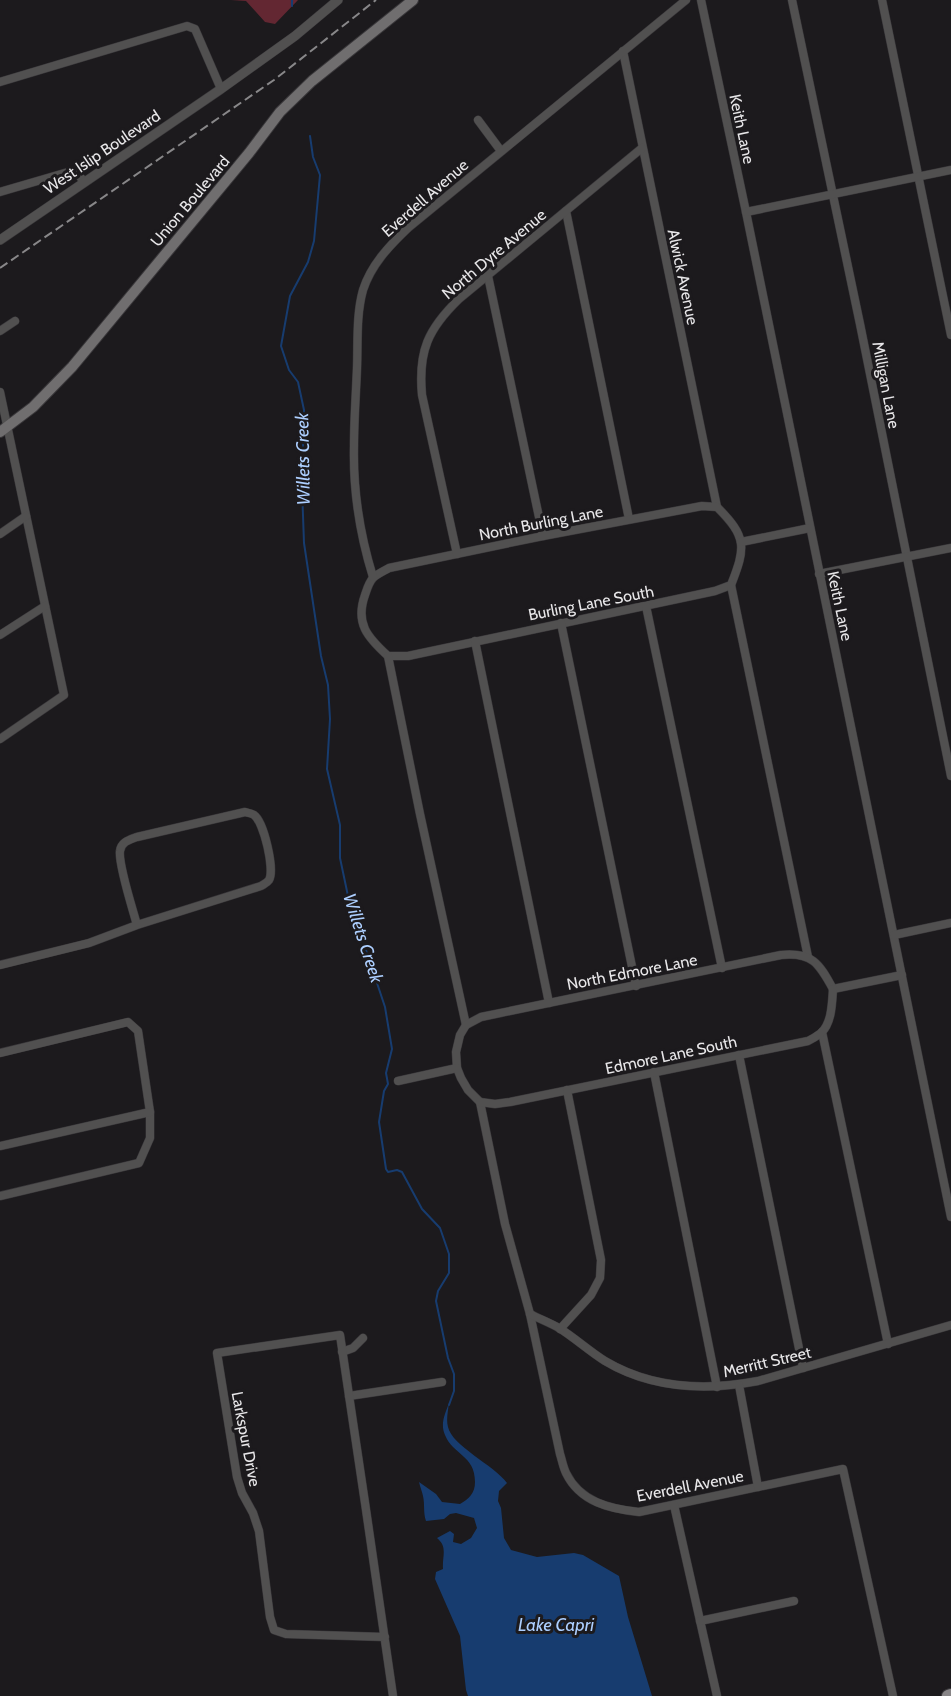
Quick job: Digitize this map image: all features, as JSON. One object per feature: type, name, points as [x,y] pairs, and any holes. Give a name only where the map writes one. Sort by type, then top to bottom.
[{"type":"main road","name":"Union Boulevard","points":[[4,430],[45,396],[72,368],[280,112],[312,81],[413,0]]},
{"type":"street","name":"West Islip Boulevard","points":[[0,240],[221,89],[295,36],[338,0]]},
{"type":"street","name":"Everdell Avenue","points":[[373,577],[357,500],[353,447],[359,325],[363,291],[379,258],[392,242],[686,0]]},
{"type":"street","name":"Keith Lane","points":[[701,0],[951,1216]]},
{"type":"street","name":"Milligan Lane","points":[[792,0],[951,776]]},
{"type":"street","points":[[882,0],[951,335]]},
{"type":"street","points":[[0,82],[187,26],[195,29],[221,89]]},
{"type":"street","name":"Alwick Avenue","points":[[623,51],[717,507]]},
{"type":"street","points":[[477,120],[501,151]]},
{"type":"street","name":"North Dyre Avenue","points":[[457,554],[422,395],[420,374],[423,354],[431,333],[444,314],[459,299],[642,148]]},
{"type":"street","points":[[0,192],[75,170],[84,182]]},
{"type":"street","points":[[746,212],[951,170]]},
{"type":"street","points":[[566,212],[629,519]]},
{"type":"street","points":[[488,276],[543,536]]},
{"type":"street","points":[[0,331],[15,321]]},
{"type":"street","points":[[0,393],[4,430],[26,516],[64,695],[0,738]]},
{"type":"street","name":"North Burling Lane","points":[[373,577],[389,568],[543,536],[702,506],[717,507]]},
{"type":"street","points":[[717,507],[731,522],[741,542],[742,556],[732,585],[808,957],[824,974],[832,989],[831,1011],[822,1032],[888,1344]]},
{"type":"street","points":[[0,534],[26,516]]},
{"type":"street","points":[[741,542],[810,528]]},
{"type":"street","points":[[819,574],[951,548]]},
{"type":"street","points":[[373,577],[362,603],[360,618],[364,629],[388,656],[466,1025],[460,1035],[456,1052],[457,1068],[398,1081]]},
{"type":"street","name":"Burling Lane South","points":[[388,656],[408,656],[716,591],[732,585]]},
{"type":"street","points":[[0,635],[45,606]]},
{"type":"street","points":[[646,606],[722,968]]},
{"type":"street","points":[[561,623],[636,986]]},
{"type":"street","points":[[475,641],[549,1003]]},
{"type":"street","points":[[0,965],[89,943],[136,925],[261,886],[269,880],[272,867],[263,829],[254,814],[245,812],[137,837],[125,842],[120,850],[121,862],[136,925]]},
{"type":"street","points":[[894,935],[951,924]]},
{"type":"street","name":"North Edmore Lane","points":[[466,1025],[482,1017],[781,955],[795,954],[808,957]]},
{"type":"street","points":[[832,989],[902,975]]},
{"type":"street","points":[[0,1053],[128,1022],[138,1030],[150,1112],[150,1138],[139,1163],[0,1196]]},
{"type":"street","name":"Edmore Lane South","points":[[480,1102],[502,1102],[567,1090],[808,1041],[822,1032]]},
{"type":"street","points":[[739,1055],[803,1368]]},
{"type":"street","name":"Everdell Avenue","points":[[457,1068],[468,1090],[480,1102],[505,1224],[530,1314],[566,1474],[580,1491],[599,1504],[639,1512],[843,1469],[893,1696]]},
{"type":"street","points":[[654,1072],[717,1387]]},
{"type":"street","points":[[560,1329],[591,1295],[600,1278],[601,1260],[567,1090]]},
{"type":"street","points":[[0,1146],[150,1112]]},
{"type":"street","name":"Merritt Street","points":[[530,1314],[560,1329],[606,1361],[651,1380],[698,1388],[739,1385],[951,1325]]},
{"type":"street","name":"Larkspur Drive","points":[[342,1352],[339,1335],[218,1353],[237,1477],[259,1531],[270,1617],[274,1630],[286,1634],[385,1637]]},
{"type":"street","points":[[363,1338],[353,1348],[342,1352],[393,1696]]},
{"type":"street","points":[[349,1396],[442,1382]]},
{"type":"street","points":[[739,1385],[758,1487]]},
{"type":"street","points":[[674,1505],[717,1696]]},
{"type":"street","points":[[700,1621],[794,1601]]},
{"type":"shaded area","points":[[231,0],[298,0],[275,24],[265,22],[246,1]]},
{"type":"water","name":"Lake Capri","points":[[449,1403],[447,1421],[451,1434],[507,1483],[499,1491],[498,1501],[501,1508],[504,1538],[511,1550],[537,1557],[574,1553],[583,1555],[619,1576],[628,1617],[652,1696],[468,1696],[460,1636],[435,1579],[436,1572],[443,1569],[443,1548],[437,1538],[450,1531],[454,1534],[453,1542],[461,1544],[471,1538],[477,1528],[474,1518],[456,1513],[444,1519],[426,1521],[419,1482],[436,1494],[442,1502],[460,1504],[473,1492],[475,1482],[471,1466],[449,1442],[444,1431],[444,1419]]},
{"type":"waterway","name":"Willets Creek","points":[[292,0],[292,6]]},
{"type":"waterway","name":"Willets Creek","points":[[310,136],[313,157],[320,175],[314,241],[308,262],[290,296],[281,346],[289,370],[298,382],[304,410],[302,488],[304,543],[321,656],[328,685],[330,719],[327,769],[340,825],[340,858],[348,896],[385,1007],[392,1049],[386,1073],[388,1084],[384,1091],[379,1122],[386,1169],[388,1172],[397,1170],[402,1172],[422,1209],[440,1228],[449,1254],[449,1273],[438,1291],[436,1301],[448,1358],[454,1374],[454,1391],[449,1405]]},
{"type":"railway","points":[[0,268],[274,80],[376,0]]}]
